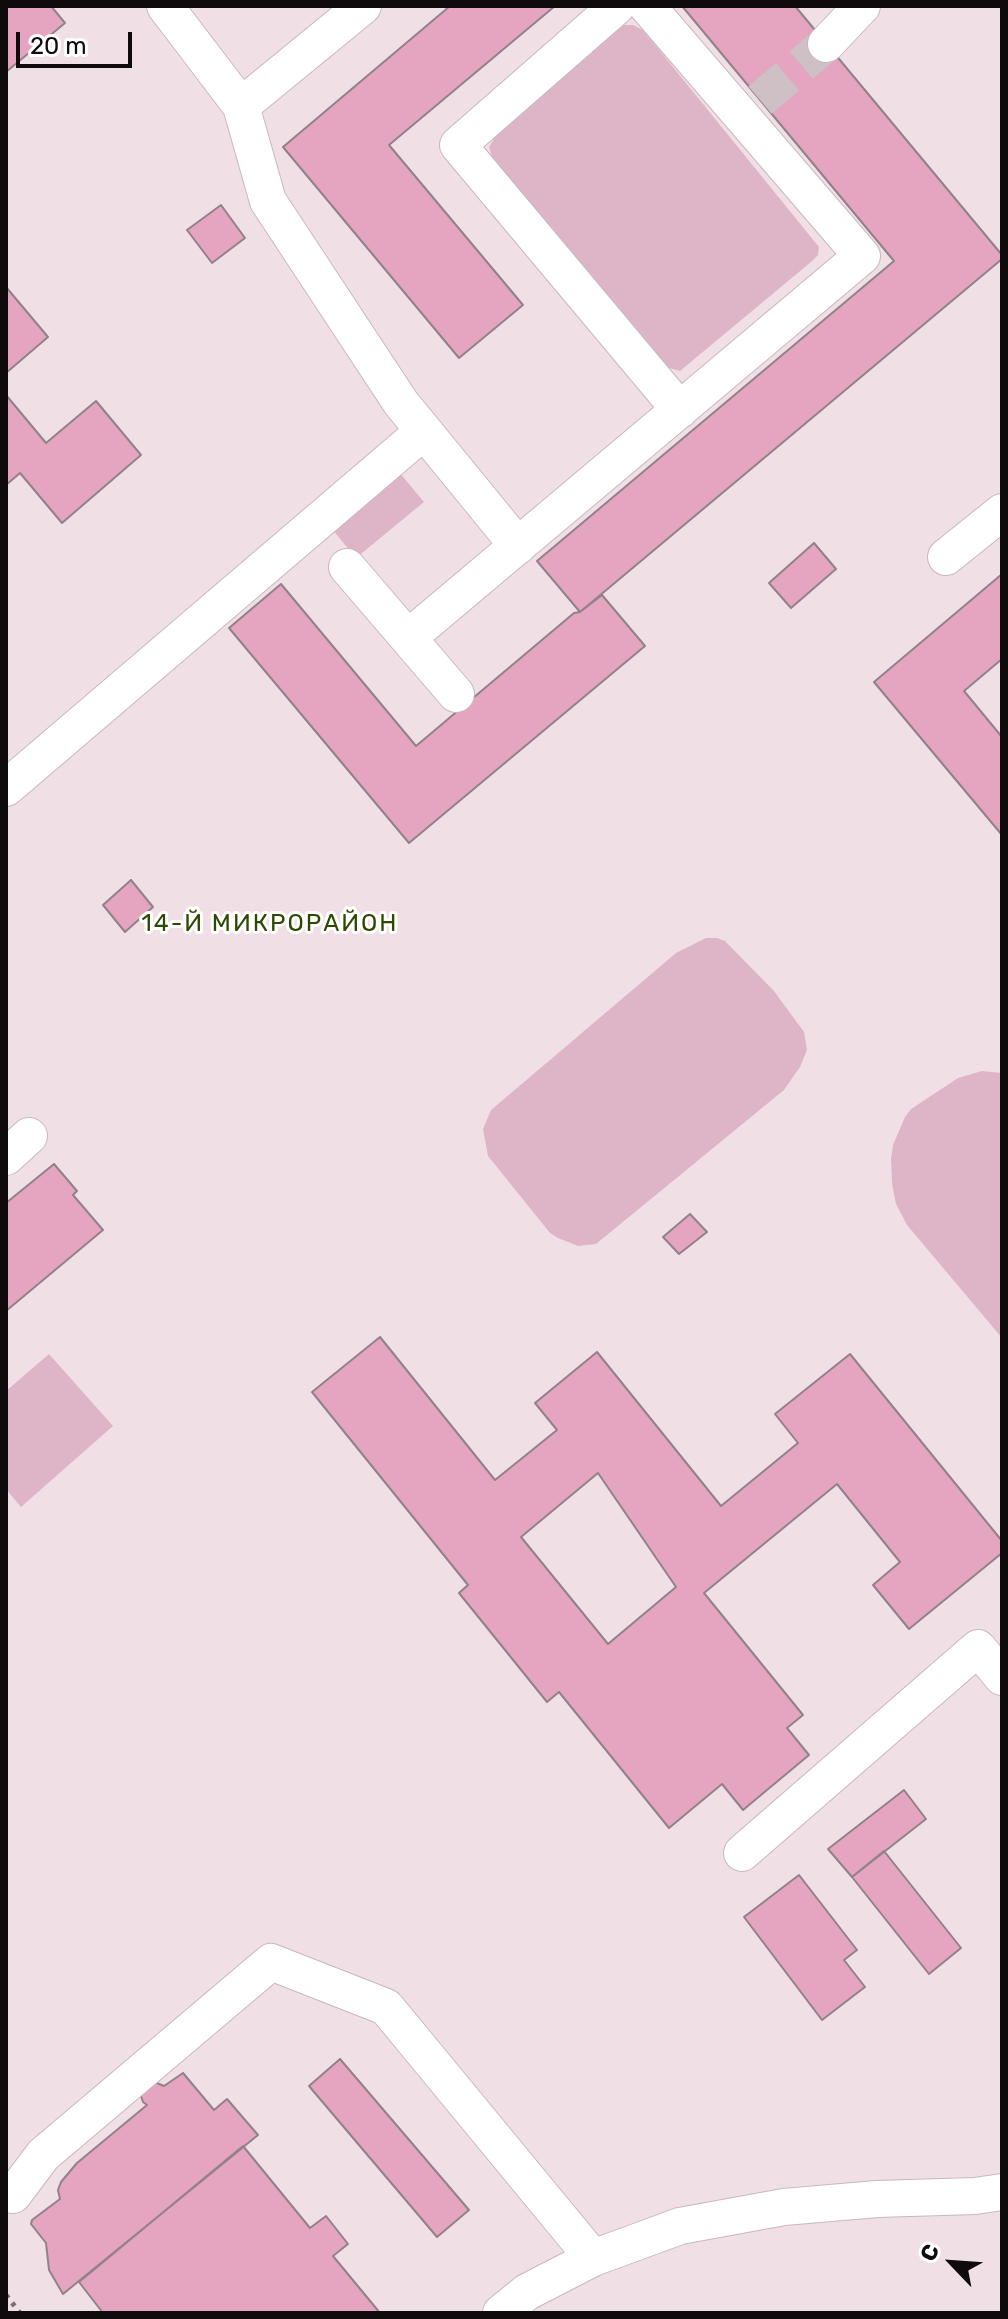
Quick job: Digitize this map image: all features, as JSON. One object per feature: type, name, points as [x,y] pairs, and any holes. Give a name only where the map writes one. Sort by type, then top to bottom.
[{"type":"street","points":[[165,6],[241,106],[268,201],[401,403],[518,546]]},
{"type":"street","points":[[241,106],[363,6]]},
{"type":"street","points":[[617,6],[458,145],[680,410]]},
{"type":"street","points":[[409,637],[862,256],[750,108],[647,6]]},
{"type":"street","points":[[826,44],[862,6]]},
{"type":"street","points":[[6,788],[424,431]]},
{"type":"street","points":[[946,557],[1002,512]]},
{"type":"street","points":[[347,567],[456,694]]},
{"type":"street","points":[[742,1853],[978,1648],[1002,1677]]},
{"type":"street","points":[[13,2195],[43,2155],[271,1962],[386,2007],[593,2258]]},
{"type":"street","points":[[501,2313],[527,2292],[593,2258],[680,2226],[784,2207],[1002,2192]]},
{"type":"path","points":[[6,2295],[20,2313]]},
{"type":"shaded area","points":[[623,25],[633,25],[643,30],[819,247],[818,255],[811,262],[680,371],[669,368],[493,160],[489,147],[497,134]]},
{"type":"shaded area","points":[[394,466],[424,502],[356,558],[327,523]]},
{"type":"shaded area","points":[[706,938],[725,941],[774,991],[804,1032],[807,1050],[800,1067],[784,1090],[596,1244],[578,1246],[558,1238],[550,1233],[488,1156],[483,1129],[491,1110],[676,953]]},
{"type":"shaded area","points":[[982,1071],[1002,1073],[1002,1338],[907,1225],[896,1204],[892,1184],[893,1145],[911,1109],[958,1078]]},
{"type":"shaded area","points":[[49,1354],[113,1426],[21,1507],[6,1489],[6,1391]]},
{"type":"building","points":[[6,6],[51,6],[65,23],[6,72]]},
{"type":"building","points":[[450,6],[555,6],[389,145],[523,305],[459,358],[283,147]]},
{"type":"building","points":[[682,6],[795,6],[1002,255],[1002,259],[580,612],[537,561],[894,261]]},
{"type":"building","points":[[221,205],[245,238],[212,263],[187,230]]},
{"type":"building","points":[[6,287],[48,337],[6,373]]},
{"type":"building","points":[[6,395],[46,443],[96,401],[141,455],[62,523],[20,473],[6,485]]},
{"type":"building","points":[[814,543],[836,569],[791,608],[769,583]]},
{"type":"building","points":[[1002,574],[1002,659],[964,691],[1002,737],[1002,835],[874,682]]},
{"type":"building","points":[[281,584],[416,746],[574,613],[580,612],[602,595],[645,646],[409,843],[229,628]]},
{"type":"building","points":[[131,880],[153,907],[125,932],[103,905]]},
{"type":"building","points":[[54,1164],[77,1191],[73,1195],[103,1230],[6,1311],[6,1203]]},
{"type":"building","points":[[690,1214],[707,1232],[679,1254],[663,1237]]},
{"type":"building","points":[[380,1337],[495,1480],[557,1430],[535,1403],[597,1352],[721,1506],[798,1443],[775,1414],[850,1354],[1002,1541],[1002,1553],[909,1629],[873,1585],[900,1562],[837,1484],[704,1593],[803,1715],[787,1728],[809,1755],[743,1810],[722,1784],[669,1828],[559,1692],[547,1702],[459,1593],[468,1585],[312,1392]],"holes":[[[598,1473],[676,1587],[608,1644],[521,1537]]]},
{"type":"building","points":[[904,1790],[926,1819],[852,1877],[828,1849]]},
{"type":"building","points":[[884,1851],[961,1948],[929,1974],[852,1877]]},
{"type":"building","points":[[799,1875],[857,1950],[844,1960],[865,1987],[822,2020],[744,1917]]},
{"type":"building","points":[[340,2059],[469,2210],[437,2237],[309,2086]]},
{"type":"building","points":[[183,2073],[214,2110],[227,2099],[258,2135],[63,2294],[49,2270],[46,2243],[31,2224],[32,2220],[60,2199],[58,2190],[61,2182],[77,2163],[147,2105],[140,2093],[152,2081],[164,2086]]},
{"type":"building","points":[[243,2146],[310,2228],[326,2216],[348,2244],[333,2256],[380,2313],[103,2313],[79,2282]]},
{"type":"tunnel","points":[[760,100],[826,44]]},
{"type":"district","name":"14-Й МИКРОРАЙОН","points":[[270,924]]}]
